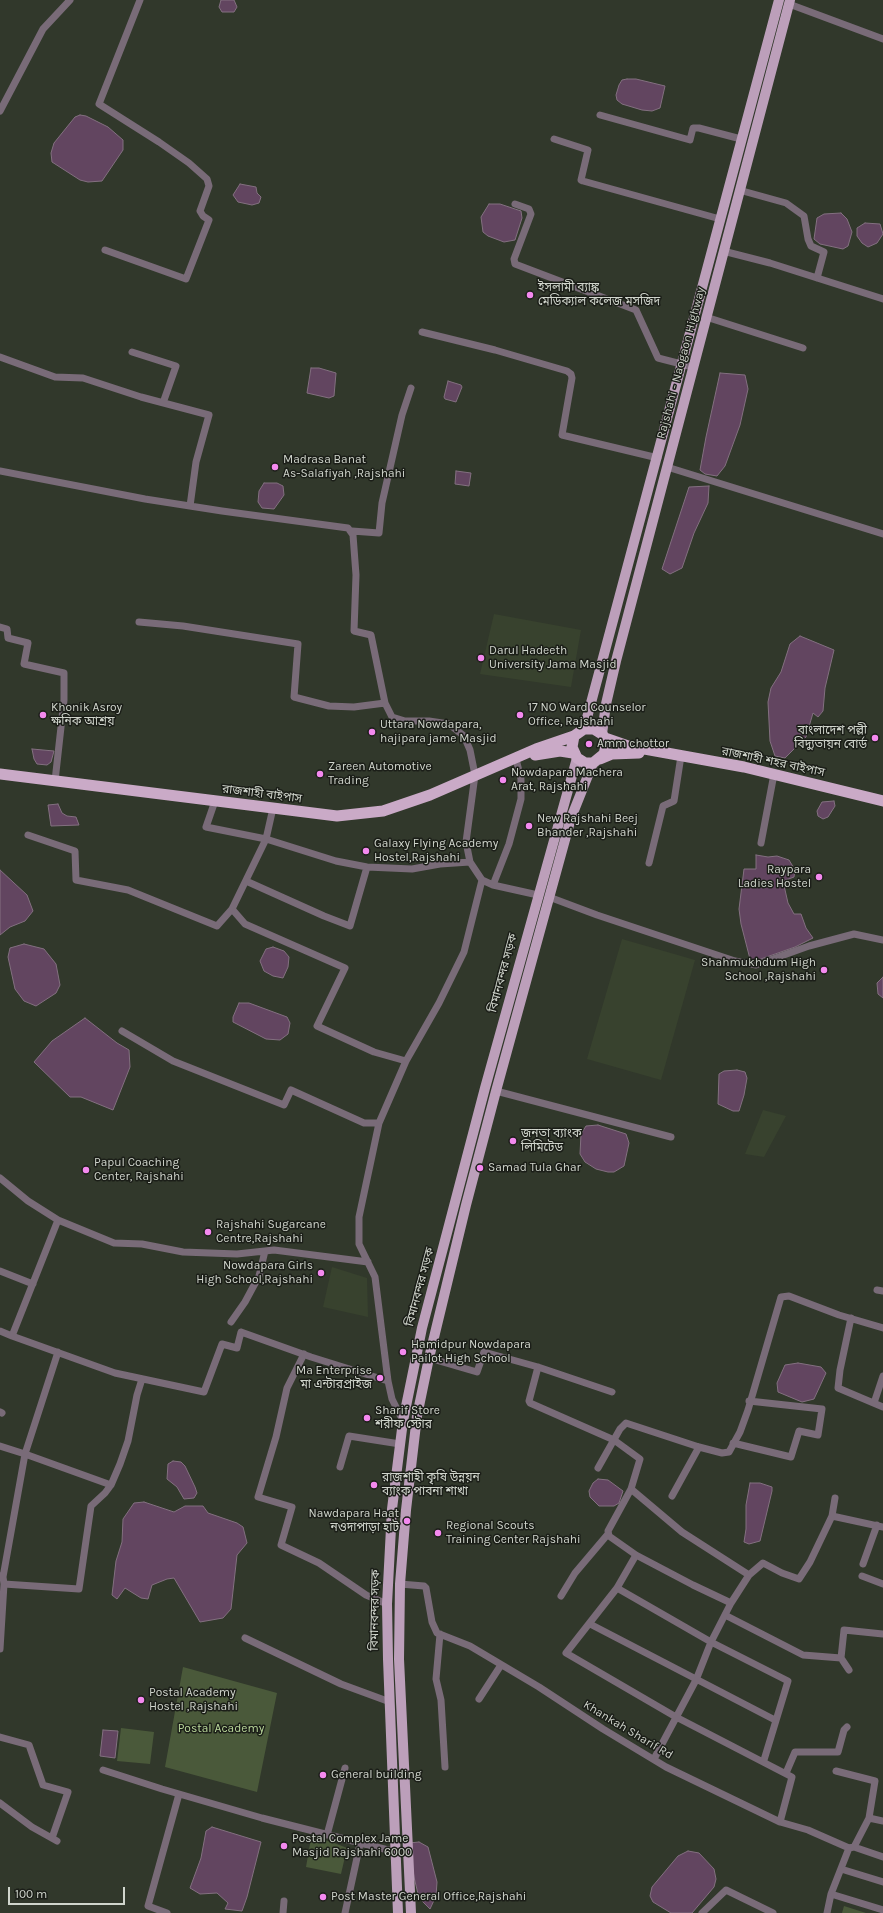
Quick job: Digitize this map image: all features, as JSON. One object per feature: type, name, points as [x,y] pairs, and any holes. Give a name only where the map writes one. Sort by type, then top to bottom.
[{"type":"highway","points":[[515,759],[536,749],[574,736],[584,729],[594,729],[603,736],[628,746],[656,752]]},
{"type":"highway","points":[[574,736],[572,742],[575,756]]},
{"type":"highway","points":[[596,761],[606,748],[603,736]]},
{"type":"highway","points":[[515,759],[549,752],[575,756],[585,762],[596,761],[612,754],[656,752]]},
{"type":"highway","name":"রাজশাহী শহর বাইপাস","points":[[656,752],[744,767],[883,801]]},
{"type":"highway","name":"রাজশাহী বাইপাস","points":[[0,774],[337,816],[383,811],[430,796],[515,759]]},
{"type":"main road","name":"Rajshahi - Naogaon Highway","points":[[584,729],[658,458],[741,139],[779,0]]},
{"type":"main road","name":"Rajshahi - Naogaon Highway","points":[[603,736],[606,704],[616,661],[668,467],[739,190],[790,2]]},
{"type":"main road","name":"বিমানবন্দর সড়ক","points":[[398,1913],[387,1604],[392,1509],[403,1422],[422,1328],[575,756]]},
{"type":"main road","name":"বিমানবন্দর সড়ক","points":[[412,1911],[406,1836],[399,1659],[400,1584],[413,1444],[429,1358],[466,1205],[496,1091],[571,818],[596,761]]},
{"type":"street","points":[[0,111],[43,29],[70,0]]},
{"type":"street","points":[[105,250],[186,280],[209,220],[203,216],[200,211],[209,186],[207,179],[159,142],[99,104],[140,0]]},
{"type":"street","points":[[790,2],[883,39]]},
{"type":"street","points":[[600,115],[690,140],[693,128],[699,128],[741,139]]},
{"type":"street","points":[[554,139],[588,150],[582,181],[720,219]]},
{"type":"street","points":[[739,190],[786,203],[804,216],[808,239],[811,246],[824,252],[817,278]]},
{"type":"street","points":[[515,204],[529,210],[531,214],[514,259],[515,264],[636,310],[658,358],[693,367]]},
{"type":"street","points":[[723,251],[883,299]]},
{"type":"street","points":[[706,317],[803,348]]},
{"type":"street","points":[[422,332],[495,350],[568,371],[572,378],[562,434],[658,458]]},
{"type":"street","points":[[132,352],[176,366],[163,403]]},
{"type":"street","points":[[0,357],[55,377],[83,378],[163,403],[209,415],[196,462],[190,506]]},
{"type":"street","points":[[0,471],[190,506],[348,528],[352,531],[379,533],[382,503],[402,415],[410,388]]},
{"type":"street","points":[[668,467],[883,534]]},
{"type":"street","points":[[352,531],[356,575],[354,631],[371,635],[385,703],[392,717],[405,721],[429,720],[449,724],[464,736],[470,750],[475,776],[466,842],[470,862],[482,880],[493,885],[538,895]]},
{"type":"street","points":[[139,622],[183,626],[298,644],[294,697],[329,706],[354,707],[385,703]]},
{"type":"street","points":[[0,627],[7,629],[8,638],[28,643],[24,664],[64,673],[64,700],[55,781]]},
{"type":"street","points":[[649,863],[663,806],[674,800],[681,756]]},
{"type":"street","points":[[493,885],[509,844],[521,799],[521,779],[515,759]]},
{"type":"street","points":[[762,843],[774,774]]},
{"type":"street","points":[[215,801],[206,828],[266,839],[336,861],[367,867],[412,869],[440,864],[470,862]]},
{"type":"street","points":[[28,835],[76,851],[76,880],[128,890],[217,926],[232,909],[266,839],[273,808]]},
{"type":"street","points":[[246,881],[350,926],[367,867]]},
{"type":"street","points":[[403,1422],[392,1399],[388,1381],[376,1277],[359,1244],[359,1217],[379,1123],[406,1062],[439,1003],[464,952],[482,880]]},
{"type":"street","points":[[549,897],[597,915],[735,961],[756,965],[809,946],[854,934],[883,940]]},
{"type":"street","points":[[232,909],[245,924],[345,968],[318,1026],[374,1052],[406,1062]]},
{"type":"street","points":[[122,1031],[173,1061],[284,1105],[291,1090],[364,1123],[379,1123]]},
{"type":"street","points":[[496,1091],[671,1137]]},
{"type":"street","points":[[0,1178],[28,1201],[58,1220],[114,1243],[142,1244],[183,1252],[237,1254],[274,1250],[368,1262]]},
{"type":"street","points":[[12,1336],[58,1220]]},
{"type":"street","points":[[231,1322],[245,1302],[259,1276],[265,1251]]},
{"type":"street","points":[[0,1271],[33,1284]]},
{"type":"street","points":[[598,1468],[622,1425],[626,1423],[726,1453],[740,1432],[782,1297],[789,1296],[883,1328]]},
{"type":"street","points":[[851,1318],[840,1370],[838,1388],[883,1407]]},
{"type":"street","points":[[0,1331],[111,1371],[204,1392],[222,1344],[238,1348],[241,1332],[388,1381]]},
{"type":"street","points":[[0,1649],[3,1579],[25,1454],[58,1352]]},
{"type":"street","points":[[429,1358],[478,1372],[484,1352],[538,1367],[612,1392]]},
{"type":"street","points":[[304,1354],[287,1388],[276,1437],[258,1497],[292,1507],[281,1545],[319,1563],[366,1595],[387,1604]]},
{"type":"street","points":[[538,1367],[529,1400],[530,1403],[614,1440],[640,1459],[631,1489],[608,1534],[575,1573],[561,1596]]},
{"type":"street","points":[[874,1403],[883,1376]]},
{"type":"street","points":[[3,1579],[79,1589],[91,1506],[111,1485],[128,1441],[137,1395],[142,1379]]},
{"type":"street","points":[[733,1443],[791,1457],[799,1431],[818,1435],[822,1409],[749,1401]]},
{"type":"street","points":[[340,1467],[349,1436],[400,1444]]},
{"type":"street","points":[[0,1446],[111,1485]]},
{"type":"street","points":[[672,1496],[699,1446]]},
{"type":"street","points":[[631,1489],[682,1532],[749,1575]]},
{"type":"street","points":[[654,1760],[696,1680],[711,1642],[731,1602],[749,1575],[763,1563],[782,1574],[799,1579],[810,1562],[832,1516],[835,1498]]},
{"type":"street","points":[[832,1516],[880,1526],[863,1564]]},
{"type":"street","points":[[608,1534],[636,1555],[692,1585],[731,1602]]},
{"type":"street","points":[[636,1555],[618,1588],[566,1653],[676,1717],[764,1760],[792,1777],[780,1822]]},
{"type":"street","points":[[862,1576],[883,1584]]},
{"type":"street","points":[[400,1584],[424,1586],[426,1588],[432,1622],[437,1633],[440,1634],[436,1678],[441,1700],[445,1767]]},
{"type":"street","points":[[618,1588],[711,1642],[788,1681],[764,1760]]},
{"type":"street","points":[[725,1615],[803,1655],[841,1658]]},
{"type":"street","points":[[590,1624],[775,1720]]},
{"type":"street","points":[[849,1670],[841,1658],[844,1630],[883,1634]]},
{"type":"street","name":"Khankah Sharif Rd","points":[[440,1634],[470,1646],[654,1760],[780,1822],[808,1830],[852,1848],[883,1857]]},
{"type":"street","points":[[245,1638],[341,1684],[390,1702]]},
{"type":"street","points":[[480,1700],[501,1665]]},
{"type":"street","points":[[786,1773],[795,1752],[838,1752],[844,1730],[847,1727]]},
{"type":"street","points":[[0,1737],[29,1745],[43,1785],[68,1792],[54,1839],[32,1827],[0,1803]]},
{"type":"street","points":[[327,1835],[345,1768]]},
{"type":"street","points":[[103,1770],[179,1794],[360,1844],[396,1852]]},
{"type":"street","points":[[826,1913],[831,1894],[841,1869],[869,1818],[875,1781],[836,1770]]},
{"type":"street","points":[[167,1913],[148,1906],[179,1794]]},
{"type":"street","points":[[869,1818],[883,1821]]},
{"type":"street","points":[[345,1913],[360,1844]]},
{"type":"street","points":[[841,1869],[883,1882]]},
{"type":"street","points":[[702,1913],[726,1890],[773,1913]]},
{"type":"street","points":[[831,1894],[883,1910]]},
{"type":"street","points":[[283,1913],[284,1901]]},
{"type":"shaded area","points":[[221,0],[234,0],[237,7],[234,12],[222,12],[219,7]]},
{"type":"shaded area","points":[[636,79],[665,86],[660,108],[652,111],[642,110],[622,104],[617,100],[616,95],[619,85],[622,80]]},
{"type":"shaded area","points":[[80,115],[86,116],[108,127],[123,140],[123,150],[102,181],[88,182],[80,180],[52,162],[51,153],[54,143],[75,117]]},
{"type":"shaded area","points":[[240,184],[256,187],[257,193],[261,197],[259,203],[252,205],[238,202],[233,195]]},
{"type":"shaded area","points":[[489,204],[500,204],[521,211],[522,218],[515,240],[504,242],[488,236],[483,232],[481,217]]},
{"type":"shaded area","points":[[841,213],[847,219],[852,232],[848,246],[843,249],[820,244],[814,239],[817,218],[824,214]]},
{"type":"shaded area","points":[[865,223],[880,224],[883,234],[877,243],[868,247],[862,243],[857,236],[857,228]]},
{"type":"shaded area","points":[[311,368],[319,368],[336,373],[334,396],[329,398],[307,393]]},
{"type":"shaded area","points":[[720,373],[745,375],[748,389],[740,425],[725,466],[717,476],[705,474],[700,470]]},
{"type":"shaded area","points":[[448,381],[461,385],[462,387],[456,402],[445,399],[444,397]]},
{"type":"shaded area","points":[[456,471],[471,473],[469,486],[455,484]]},
{"type":"shaded area","points":[[264,483],[277,483],[283,486],[284,495],[274,509],[262,508],[258,502],[259,491]]},
{"type":"shaded area","points":[[709,486],[708,503],[694,533],[682,568],[670,574],[662,569],[689,487]]},
{"type":"shaded area","points":[[494,614],[581,630],[571,687],[480,674]]},
{"type":"shaded area","points":[[800,636],[834,650],[825,688],[823,711],[818,717],[813,713],[806,737],[785,758],[775,756],[770,741],[768,702],[771,688],[781,672],[790,644]]},
{"type":"shaded area","points":[[32,749],[54,751],[51,762],[47,765],[37,764],[34,759]]},
{"type":"shaded area","points":[[834,801],[835,806],[828,817],[823,819],[818,816],[817,811],[822,802]]},
{"type":"shaded area","points":[[58,804],[62,813],[67,816],[76,817],[79,825],[51,826],[48,805]]},
{"type":"shaded area","points":[[756,855],[768,857],[777,856],[789,860],[795,870],[794,877],[783,881],[788,903],[794,914],[801,914],[806,928],[813,938],[795,947],[758,960],[750,959],[741,924],[739,909],[744,869],[756,869]]},
{"type":"shaded area","points":[[0,870],[27,895],[33,911],[25,921],[10,927],[0,935]]},
{"type":"shaded area","points":[[622,939],[695,960],[661,1080],[587,1059]]},
{"type":"shaded area","points":[[24,944],[44,949],[56,964],[60,985],[56,993],[36,1006],[24,1001],[15,989],[8,957],[10,948]]},
{"type":"shaded area","points":[[273,947],[284,951],[289,957],[288,967],[283,978],[273,976],[264,971],[260,961],[266,949]]},
{"type":"shaded area","points":[[883,977],[883,998],[878,994],[877,983]]},
{"type":"shaded area","points":[[239,1003],[249,1003],[287,1017],[290,1023],[288,1034],[280,1040],[266,1039],[233,1022],[233,1017]]},
{"type":"shaded area","points":[[85,1018],[117,1043],[129,1050],[130,1067],[113,1110],[81,1097],[70,1097],[34,1062],[52,1041]]},
{"type":"shaded area","points":[[737,1070],[745,1072],[747,1078],[739,1111],[733,1111],[718,1104],[719,1074],[724,1071]]},
{"type":"shaded area","points":[[763,1110],[786,1116],[764,1157],[745,1154]]},
{"type":"shaded area","points":[[598,1125],[626,1134],[629,1143],[624,1166],[614,1172],[596,1169],[585,1162],[580,1154],[581,1134],[586,1126]]},
{"type":"shaded area","points":[[332,1267],[367,1278],[368,1317],[323,1307]]},
{"type":"shaded area","points":[[798,1363],[821,1367],[826,1373],[814,1399],[802,1402],[778,1392],[777,1383],[785,1365]]},
{"type":"shaded area","points":[[173,1461],[181,1462],[185,1466],[197,1493],[194,1498],[184,1499],[177,1487],[167,1479],[168,1464]]},
{"type":"shaded area","points":[[598,1479],[608,1480],[623,1491],[619,1503],[614,1506],[599,1506],[590,1497],[589,1491],[593,1483]]},
{"type":"shaded area","points":[[750,1483],[760,1483],[772,1487],[772,1491],[760,1541],[749,1544],[744,1542],[746,1529],[746,1505]]},
{"type":"shaded area","points":[[144,1502],[174,1512],[185,1506],[203,1506],[208,1513],[237,1523],[243,1527],[247,1543],[237,1555],[231,1609],[223,1618],[200,1622],[174,1578],[152,1585],[148,1599],[141,1598],[125,1588],[117,1599],[112,1595],[116,1561],[122,1542],[123,1519],[134,1503]]},
{"type":"shaded area","points":[[103,1730],[118,1731],[115,1758],[100,1756]]},
{"type":"shaded area","points":[[212,1827],[261,1842],[242,1911],[225,1909],[228,1903],[217,1893],[200,1894],[190,1888],[201,1858],[206,1831]]},
{"type":"shaded area","points":[[419,1842],[428,1847],[437,1882],[436,1896],[430,1909],[419,1898],[414,1877],[409,1843]]},
{"type":"shaded area","points":[[688,1851],[699,1853],[714,1869],[716,1879],[714,1887],[692,1913],[671,1913],[653,1902],[650,1896],[652,1887],[678,1856]]},
{"type":"green space","name":"Postal Academy","points":[[183,1667],[277,1693],[257,1792],[165,1767]]},
{"type":"green space","points":[[121,1728],[154,1732],[150,1764],[117,1761]]},
{"type":"green space","points":[[311,1838],[329,1841],[347,1848],[341,1874],[306,1867]]},
{"type":"green space","points":[[844,1906],[866,1913],[842,1913]]},
{"type":"place","name":"ইসলামী ব্যাঙ্ক মেডিক্যাল কলেজ মসজিদ","points":[[530,295]]},
{"type":"place","name":"Madrasa Banat As-Salafiyah ,Rajshahi","points":[[275,467]]},
{"type":"place","name":"Darul Hadeeth University Jama Masjid","points":[[481,658]]},
{"type":"place","name":"Khonik Asroy ক্ষনিক আশ্রয়","points":[[43,715]]},
{"type":"place","name":"17 NO Ward Counselor Office, Rajshahi","points":[[520,715]]},
{"type":"place","name":"Uttara Nowdapara, hajipara jame Masjid","points":[[372,732]]},
{"type":"place","name":"বাংলাদেশ পল্লী বিদ্যুতায়ন বোর্ড","points":[[875,738]]},
{"type":"place","name":"Amm chottor","points":[[589,744]]},
{"type":"place","name":"Zareen Automotive Trading","points":[[320,774]]},
{"type":"place","name":"Nowdapara Machera Arat, Rajshahi","points":[[503,780]]},
{"type":"place","name":"New Rajshahi Beej Bhander ,Rajshahi","points":[[529,826]]},
{"type":"place","name":"Galaxy Flying Academy Hostel,Rajshahi","points":[[366,851]]},
{"type":"place","name":"Raypara Ladies Hostel","points":[[819,877]]},
{"type":"place","name":"Shahmukhdum High School ,Rajshahi","points":[[824,970]]},
{"type":"place","name":"জনতা ব্যাংক লিমিটেড","points":[[513,1141]]},
{"type":"place","name":"Samad Tula Ghar","points":[[480,1168]]},
{"type":"place","name":"Papul Coaching Center, Rajshahi","points":[[86,1170]]},
{"type":"place","name":"Rajshahi Sugarcane Centre,Rajshahi","points":[[208,1232]]},
{"type":"place","name":"Nowdapara Girls High School,Rajshahi","points":[[321,1273]]},
{"type":"place","name":"Hamidpur Nowdapara Pailot High School","points":[[403,1352]]},
{"type":"place","name":"Ma Enterprise মা এন্টারপ্রাইজ","points":[[380,1378]]},
{"type":"place","name":"Sharif Store শরীফ স্টোর","points":[[367,1418]]},
{"type":"place","name":"রাজশাহী কৃষি উন্নয়ন ব্যাংক পাবনা শাখা","points":[[374,1485]]},
{"type":"place","name":"Nawdapara Haat নওদাপাড়া হাট","points":[[407,1521]]},
{"type":"place","name":"Regional Scouts Training Center Rajshahi","points":[[438,1533]]},
{"type":"place","name":"Postal Academy Hostel ,Rajshahi","points":[[141,1700]]},
{"type":"place","name":"General building","points":[[323,1775]]},
{"type":"place","name":"Postal Complex Jame Masjid Rajshahi 6000","points":[[284,1846]]},
{"type":"place","name":"Post Master General Office,Rajshahi","points":[[323,1897]]}]
